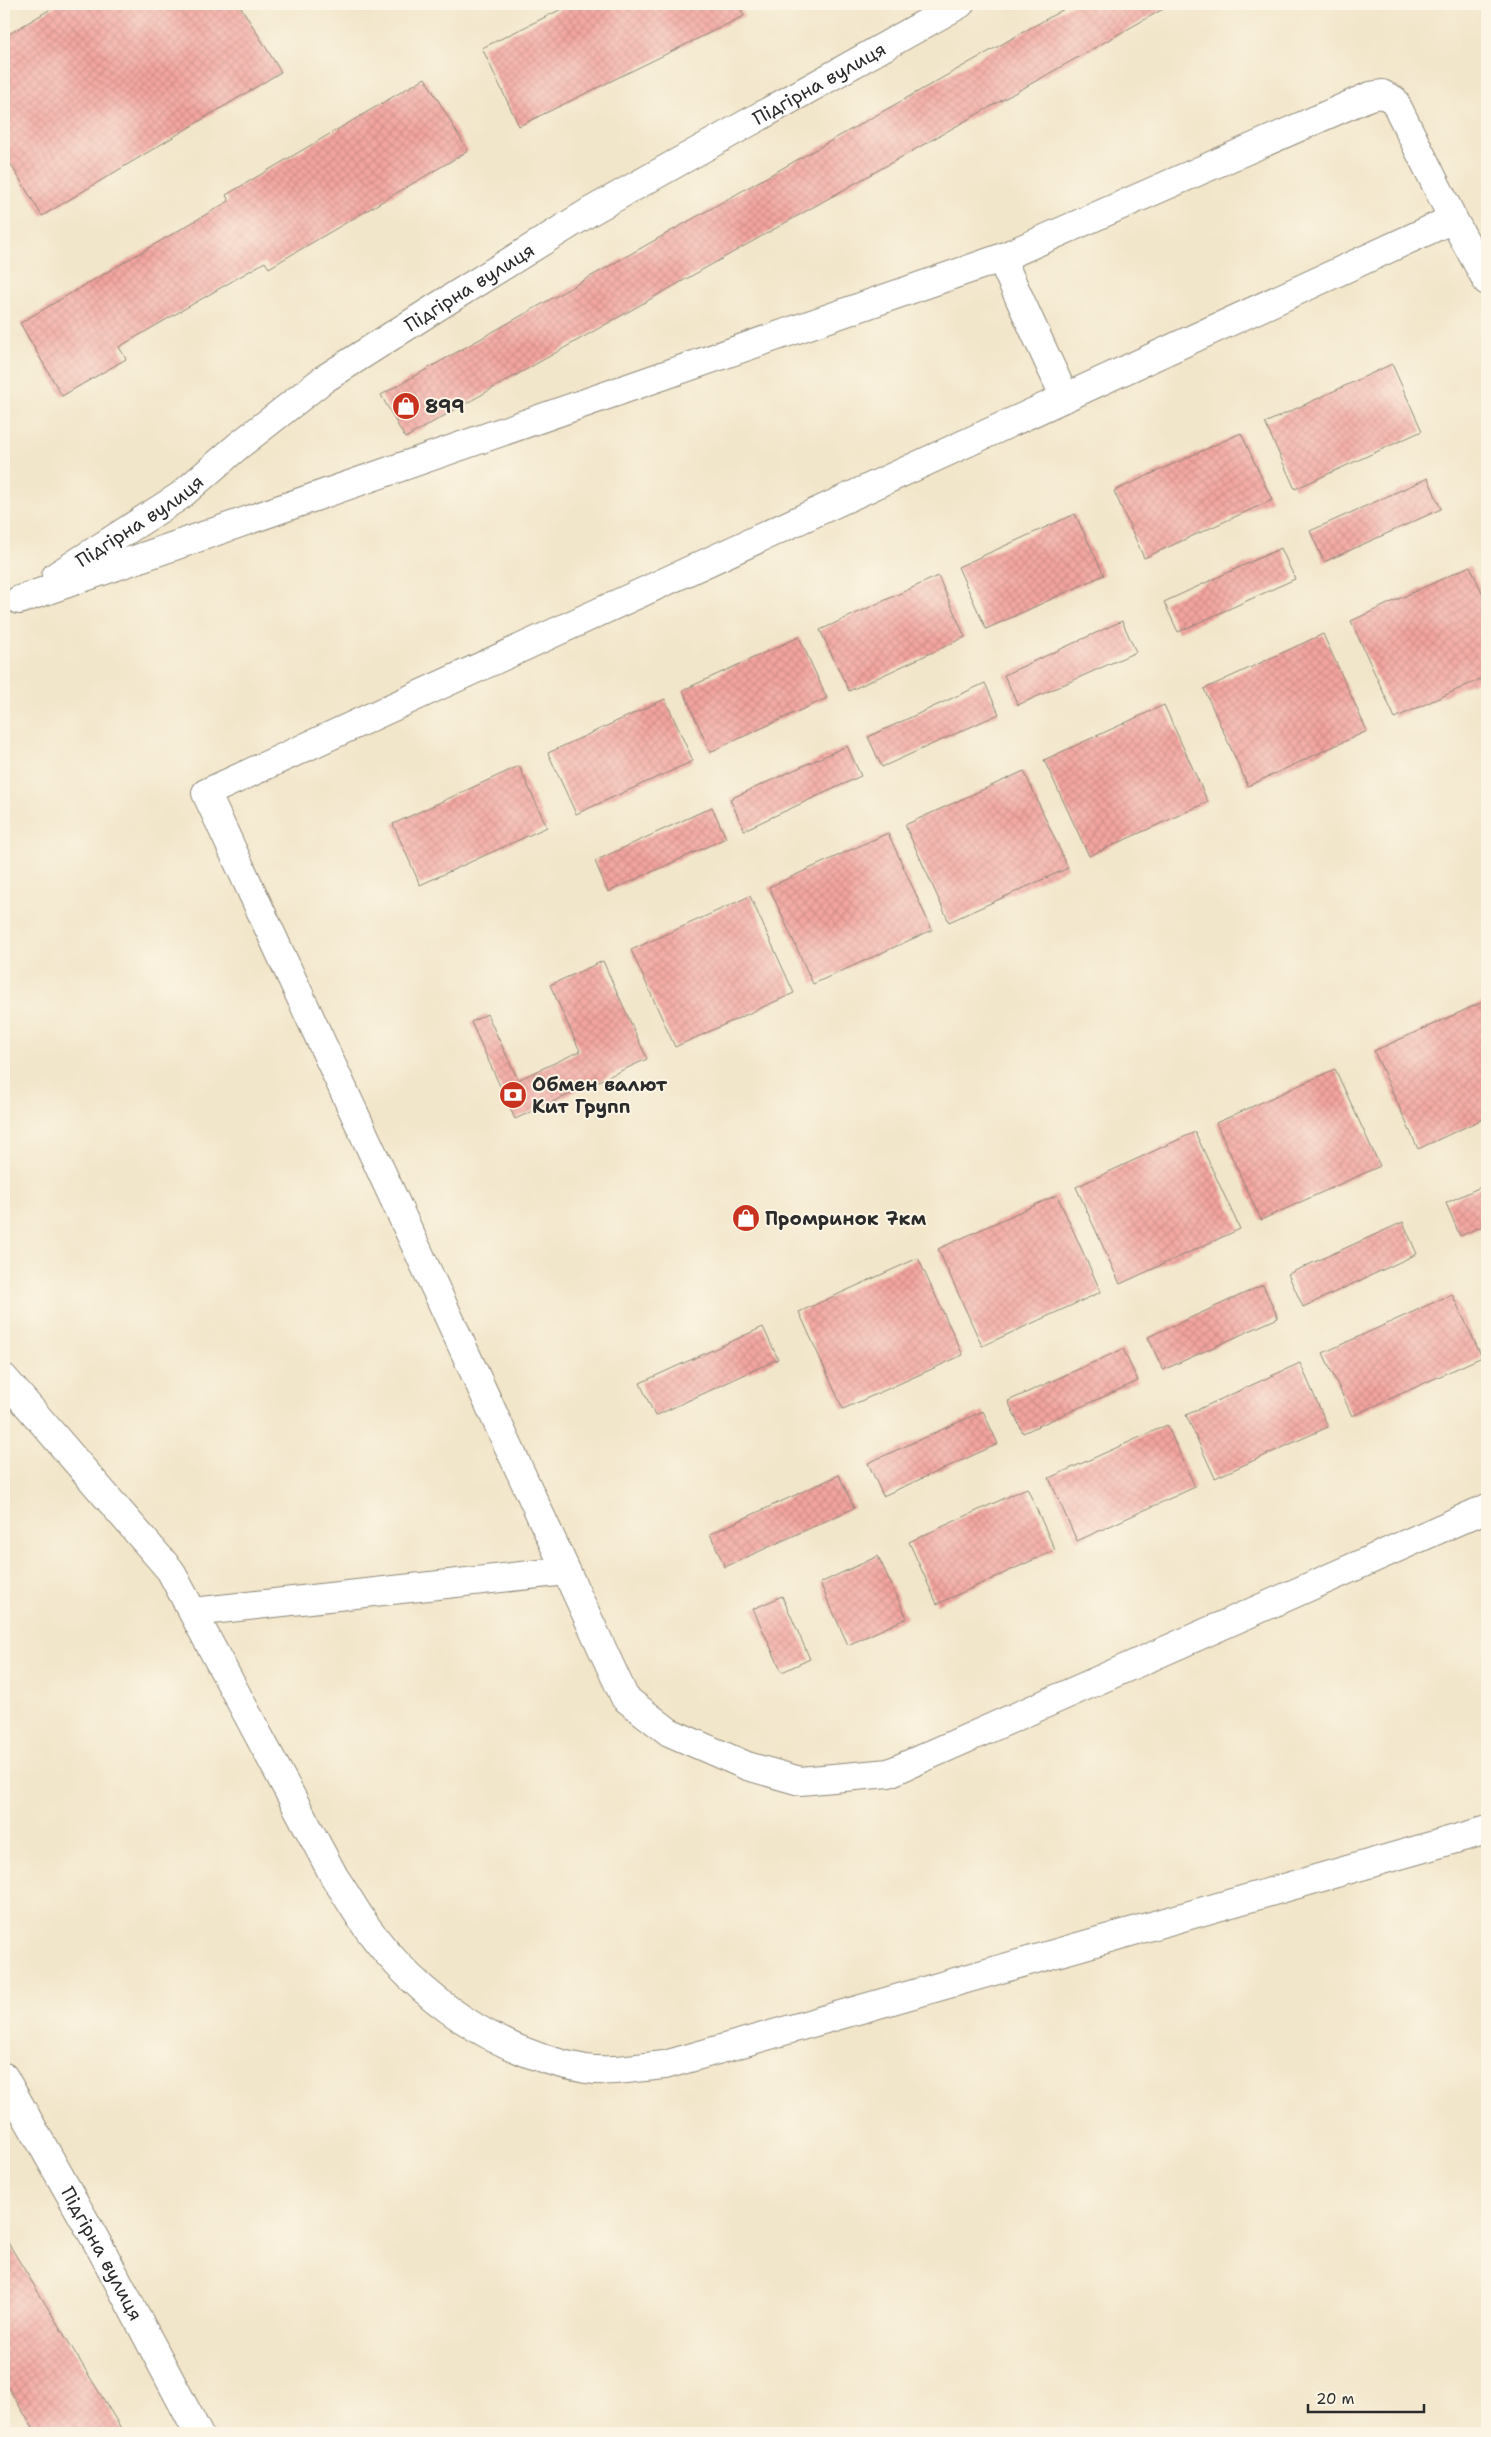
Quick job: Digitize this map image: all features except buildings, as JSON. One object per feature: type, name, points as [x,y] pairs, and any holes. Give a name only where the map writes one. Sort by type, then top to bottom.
[{"type":"street","name":"Підгірна вулиця","points":[[12,604],[180,496],[238,446],[324,379],[437,307],[591,211],[960,4]]},
{"type":"street","points":[[12,604],[1001,258],[1370,96],[1382,94],[1394,100],[1453,219],[1487,281]]},
{"type":"street","points":[[1453,219],[206,793],[625,1698],[669,1732],[747,1766],[800,1781],[889,1773],[1487,1508]]},
{"type":"street","points":[[1001,258],[1065,398]]},
{"type":"street","points":[[4,1378],[170,1570],[335,1878],[367,1926],[401,1967],[449,2011],[474,2027],[526,2052],[587,2069],[619,2069],[665,2065],[1487,1830]]},
{"type":"street","points":[[192,1612],[566,1571]]},
{"type":"street","name":"Підгірна вулиця","points":[[4,2077],[104,2253],[198,2433]]},
{"type":"place","name":"899","points":[[406,406]]},
{"type":"place","name":"Обмен валют Кит Групп","points":[[513,1095]]},
{"type":"place","name":"Промринок 7км","points":[[746,1218]]}]
